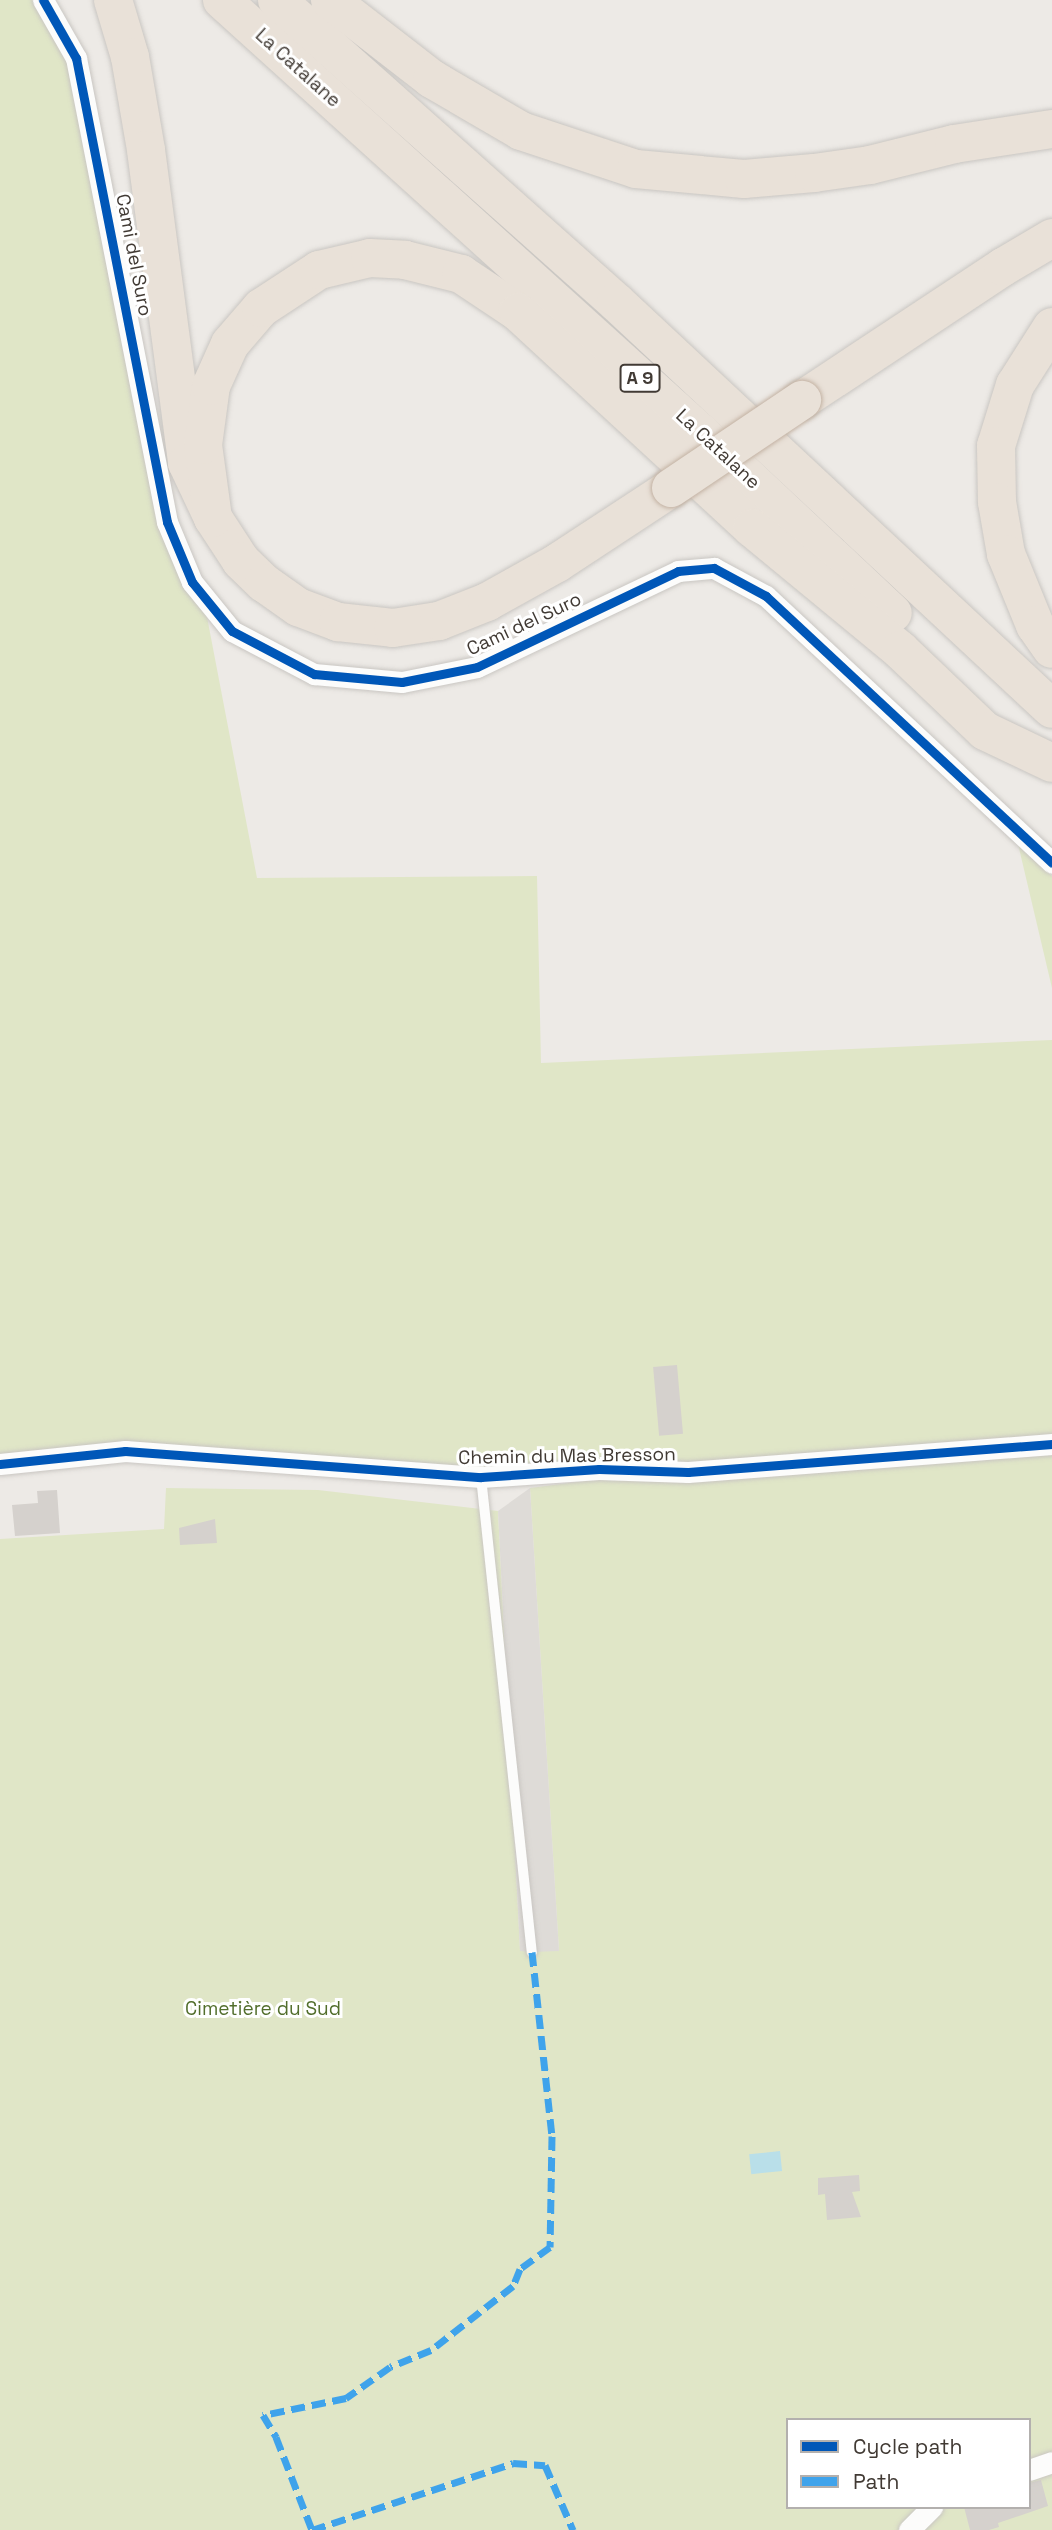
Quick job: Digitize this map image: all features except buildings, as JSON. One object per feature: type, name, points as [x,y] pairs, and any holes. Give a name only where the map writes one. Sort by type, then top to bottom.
[{"type":"highway","points":[[113,0],[130,57],[146,150],[187,463],[213,518],[241,562],[264,583],[298,607],[338,622],[393,628],[439,621],[487,602],[557,563],[1003,267],[1052,238]]},
{"type":"highway","name":"La Catalane","points":[[222,0],[701,433],[1052,763]]},
{"type":"highway","name":"La Catalane","points":[[277,0],[616,302],[1052,709]]},
{"type":"highway","points":[[330,0],[432,79],[521,131],[636,169],[744,179],[814,173],[870,165],[954,144],[1052,129]]},
{"type":"highway","points":[[213,518],[203,445],[211,386],[230,344],[261,308],[319,270],[370,258],[405,260],[461,274],[518,312],[752,528],[900,650],[985,731],[1052,763]]},
{"type":"highway","points":[[1052,327],[1015,385],[996,446],[996,491],[1006,554],[1035,625],[1052,649]]},
{"type":"street","name":"Cami del Suro","points":[[43,0],[76,58],[167,522],[192,582],[232,631],[314,674],[402,682],[477,667],[678,571],[715,568],[766,596],[1052,863]]},
{"type":"street","name":"Chemin du Mas Bresson","points":[[0,1464],[124,1451],[481,1477],[599,1469],[688,1472],[1052,1444]]},
{"type":"street","points":[[1031,2469],[1052,2462]]},
{"type":"street","points":[[909,2530],[930,2509]]},
{"type":"lane","points":[[481,1477],[532,1952]]},
{"type":"green space","points":[[0,0],[33,0],[67,62],[159,524],[207,617],[257,878],[537,876],[541,1063],[1052,1040],[1052,1435],[688,1463],[480,1468],[0,1455]]},
{"type":"green space","points":[[1018,844],[1052,876],[1052,988]]},
{"type":"green space","name":"Cimetière du Sud","points":[[1052,1453],[1052,2530],[0,2530],[0,1539],[164,1529],[166,1488],[318,1490],[498,1511],[520,1950],[559,1951],[530,1488],[599,1479]]},
{"type":"shaded area","points":[[530,1488],[559,1951],[532,1952],[520,1951],[498,1511]]},
{"type":"water","points":[[780,2151],[782,2171],[751,2174],[749,2154]]},
{"type":"marked path","points":[[532,1952],[552,2136],[550,2247],[520,2269],[513,2286],[431,2350],[390,2367],[346,2398],[263,2415],[276,2437],[312,2530],[513,2463],[545,2465],[573,2530]]},
{"type":"cycle path","points":[[43,0],[76,58],[167,522],[192,582],[232,631],[314,674],[402,682],[477,667],[678,571],[714,568],[766,596],[1052,863]]},
{"type":"cycle path","points":[[0,1464],[125,1451],[481,1477],[599,1469],[688,1472],[1052,1444]]}]
